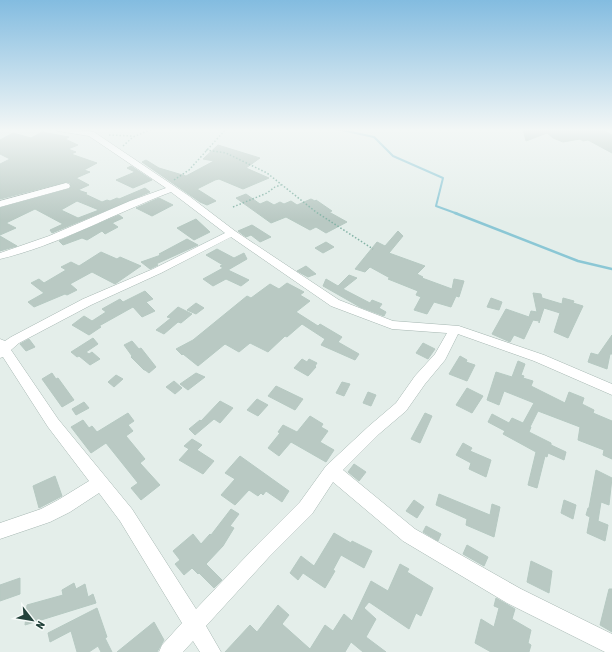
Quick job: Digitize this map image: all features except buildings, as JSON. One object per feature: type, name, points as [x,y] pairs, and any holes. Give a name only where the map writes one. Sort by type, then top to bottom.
[{"type":"street","points":[[130,159],[208,213],[232,233],[321,295],[335,303],[392,325],[455,329],[539,358],[612,390]]},
{"type":"street","points":[[0,204],[66,186]]},
{"type":"street","points":[[0,256],[52,238],[169,187]]},
{"type":"street","points":[[211,652],[126,515],[53,423],[1,348],[87,302],[157,271],[232,233]]},
{"type":"street","points":[[168,652],[263,551],[306,508],[332,471],[374,430],[401,407],[420,380],[440,357],[455,329]]},
{"type":"street","points":[[332,471],[409,535],[514,596],[612,645]]},
{"type":"street","points":[[0,531],[44,516],[64,506],[100,483]]},
{"type":"path","points":[[169,187],[189,170],[198,159]]},
{"type":"path","points":[[240,159],[267,173],[316,212],[374,249]]},
{"type":"path","points":[[233,207],[267,193],[275,187],[281,185]]},
{"type":"waterway","points":[[401,159],[443,178],[436,206],[458,214]]},
{"type":"waterway","points":[[455,213],[578,261],[612,269]]}]
